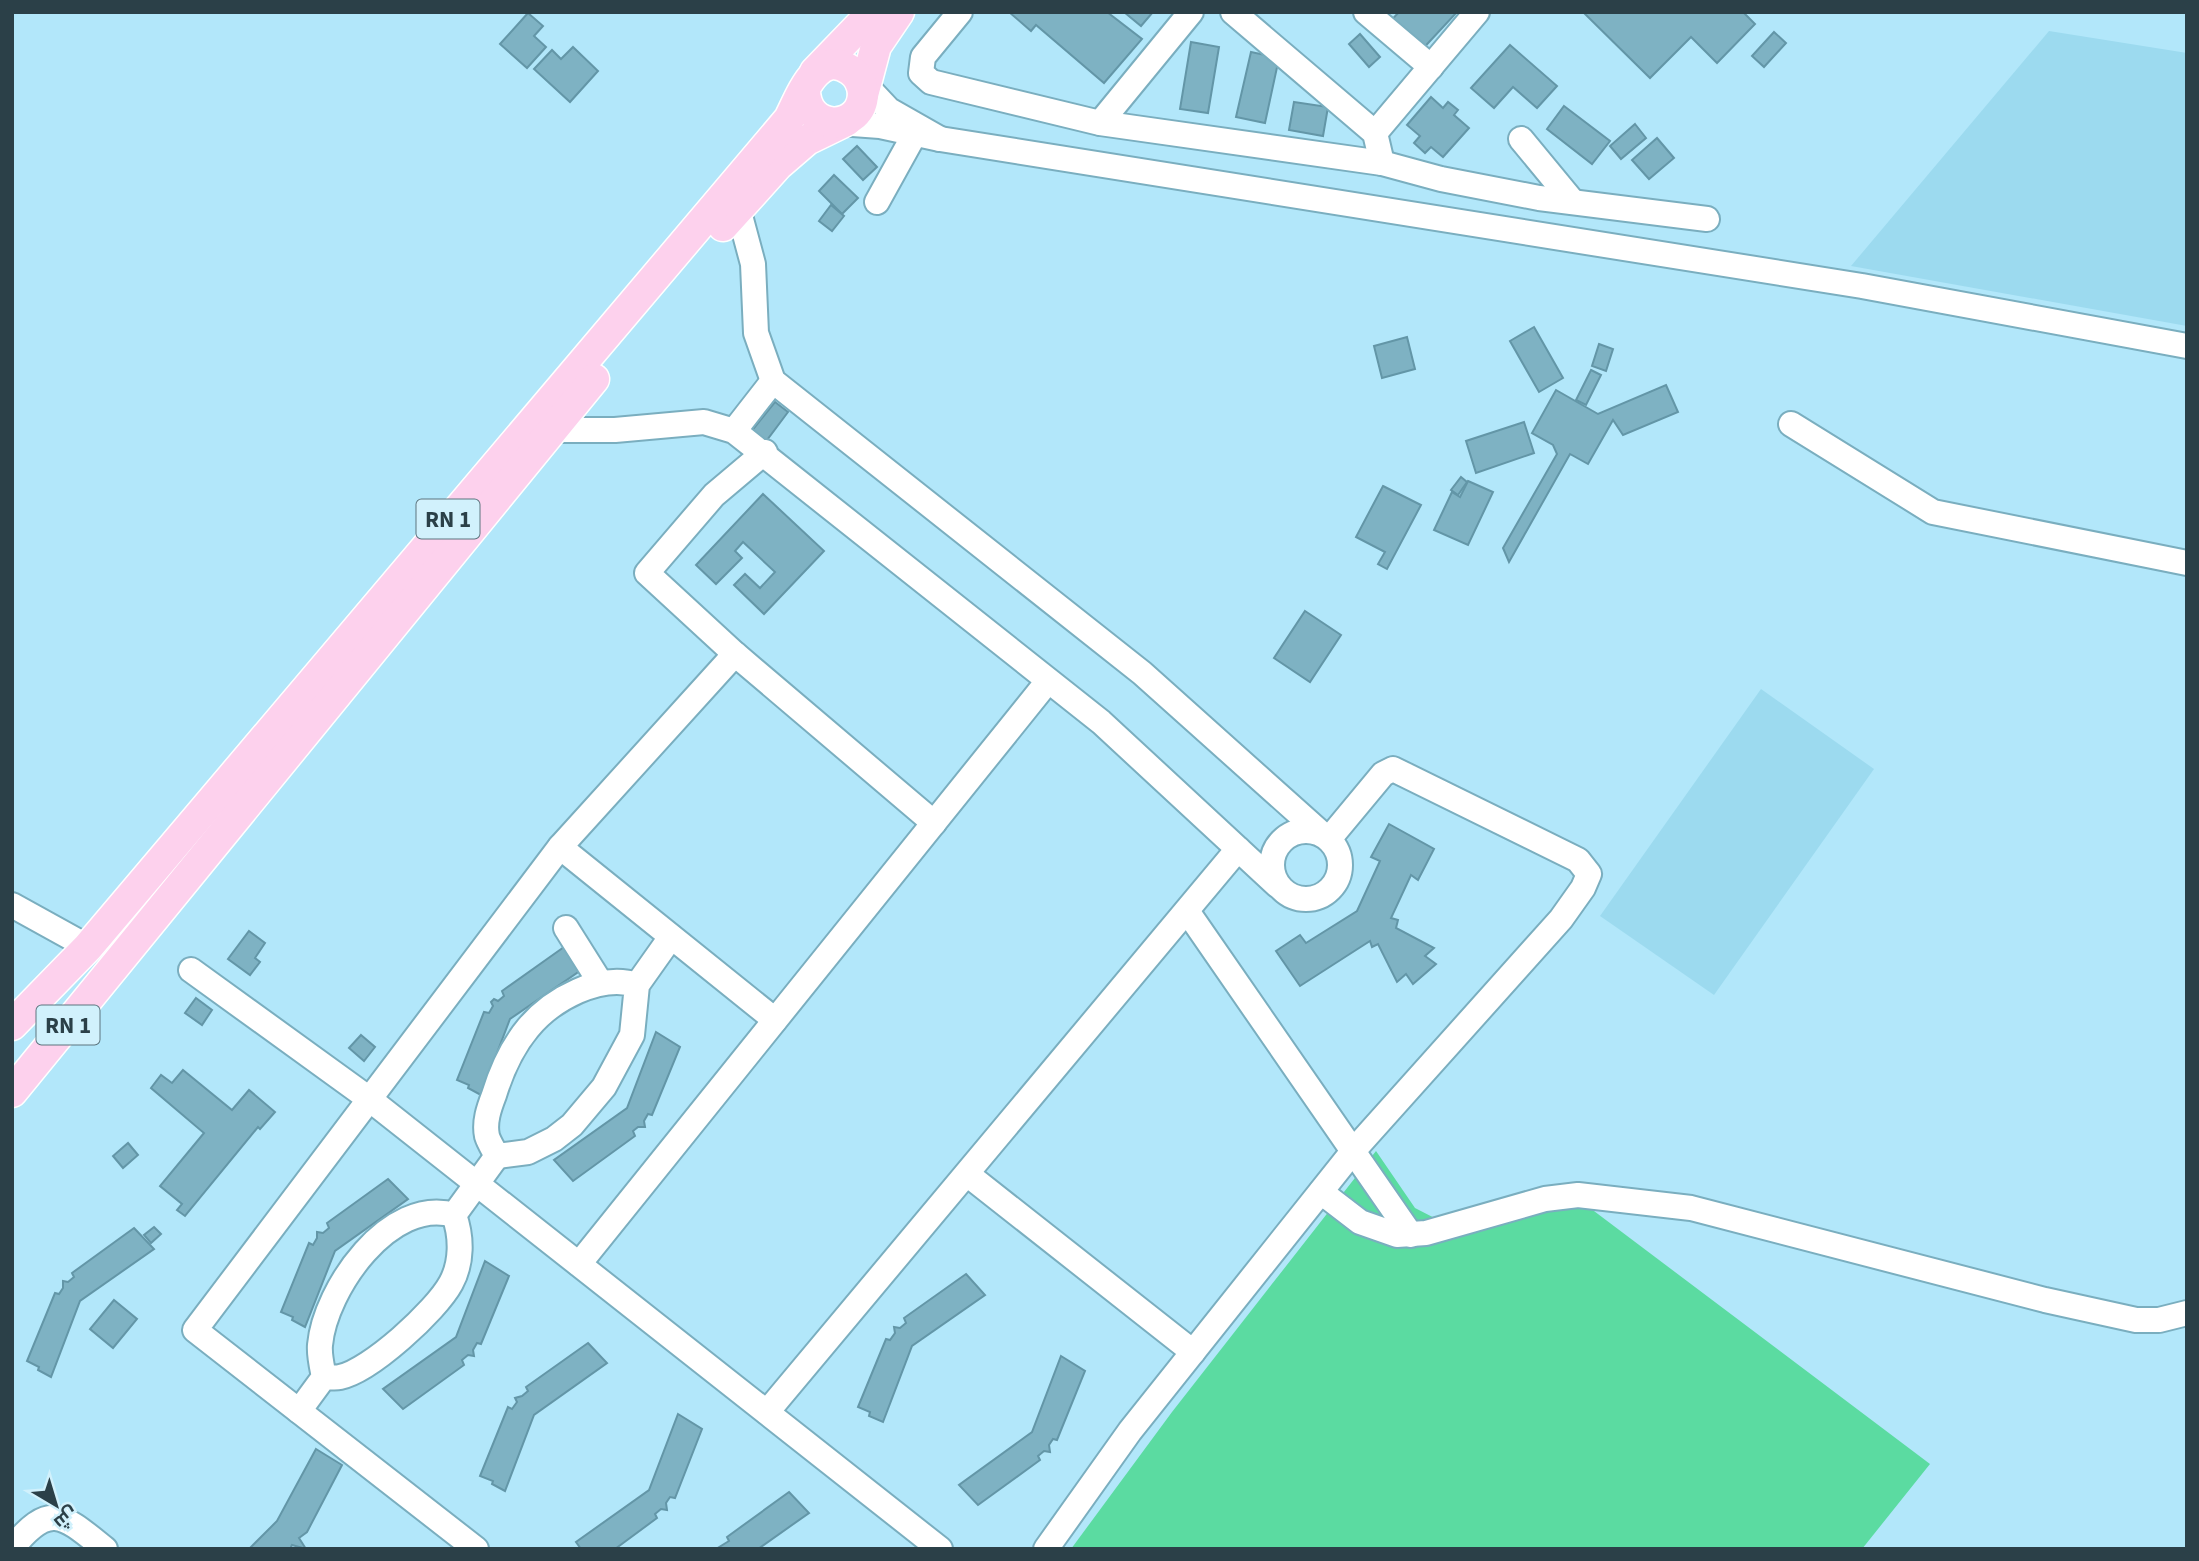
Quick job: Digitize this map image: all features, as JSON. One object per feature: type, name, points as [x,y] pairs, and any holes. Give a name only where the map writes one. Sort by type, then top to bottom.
[{"type":"main road","name":"RN 1","points":[[12,1025],[88,947],[789,119],[810,80],[873,12]]},
{"type":"main road","points":[[853,104],[851,70],[832,65],[810,80],[807,107],[813,114],[829,123],[853,104],[876,46],[899,12]]},
{"type":"main road","name":"RN 1","points":[[12,1092],[551,430],[738,208],[807,140],[853,104]]},
{"type":"main road","name":"RN 1","points":[[12,1048],[69,978],[88,947]]},
{"type":"main road","points":[[12,1068],[81,992],[124,957]]},
{"type":"street","points":[[960,12],[923,58],[920,66],[923,78],[959,91],[1100,123],[1382,163],[1441,179],[1573,202],[1707,219]]},
{"type":"street","points":[[1100,123],[1191,12]]},
{"type":"street","points":[[1233,12],[1376,133],[1382,163]]},
{"type":"street","points":[[1366,12],[1431,67]]},
{"type":"street","points":[[1376,133],[1477,12]]},
{"type":"street","points":[[853,104],[925,134],[1848,284],[2187,345]]},
{"type":"street","points":[[853,104],[889,110],[925,134]]},
{"type":"street","points":[[877,202],[925,134]]},
{"type":"street","points":[[1521,139],[1573,202]]},
{"type":"street","points":[[551,430],[615,430],[704,422],[734,431],[765,452],[1101,722],[1277,885],[1294,898],[1315,899],[1325,894],[1338,877],[1340,867],[1339,856],[1326,837],[1142,673],[773,380],[756,333],[753,264],[738,208]]},
{"type":"street","points":[[734,431],[773,380]]},
{"type":"street","points":[[1791,424],[1933,512],[2187,563]]},
{"type":"street","points":[[765,452],[714,495],[647,573],[735,654],[934,823]]},
{"type":"street","points":[[477,1549],[195,1330],[560,847],[735,654]]},
{"type":"street","points":[[579,1264],[1048,681]]},
{"type":"street","points":[[1046,1549],[1130,1431],[1354,1150],[1561,919],[1583,888],[1589,874],[1578,860],[1394,769],[1383,774],[1326,837]]},
{"type":"street","points":[[1277,885],[1271,863],[1280,842],[1300,831],[1326,837]]},
{"type":"street","points":[[560,847],[775,1020]]},
{"type":"street","points":[[767,1412],[1238,849]]},
{"type":"street","points":[[12,905],[88,947]]},
{"type":"street","points":[[1187,911],[1411,1235]]},
{"type":"street","points":[[566,928],[600,982]]},
{"type":"street","points":[[454,1215],[497,1156],[528,1152],[554,1139],[572,1125],[604,1087],[632,1035],[637,985],[671,937]]},
{"type":"street","points":[[191,970],[368,1098],[940,1549]]},
{"type":"street","points":[[497,1156],[487,1136],[487,1115],[512,1053],[529,1027],[554,1006],[600,982],[621,980],[637,985]]},
{"type":"street","points":[[967,1174],[1193,1352]]},
{"type":"street","points":[[1321,1192],[1360,1222],[1381,1232],[1411,1235],[1545,1199],[1578,1195],[1691,1208],[2045,1300],[2136,1320],[2159,1320],[2187,1313]]},
{"type":"street","points":[[299,1410],[324,1377],[320,1346],[324,1325],[332,1304],[363,1250],[379,1236],[419,1216],[444,1212],[454,1215]]},
{"type":"street","points":[[324,1377],[340,1378],[368,1364],[437,1302],[451,1283],[457,1267],[460,1231],[454,1215]]},
{"type":"street","points":[[12,1548],[33,1523],[50,1517],[74,1524],[105,1549]]},
{"type":"shaded area","points":[[2049,31],[2187,53],[2187,326],[1851,266]]},
{"type":"shaded area","points":[[1761,689],[1874,769],[1714,995],[1600,916]]},
{"type":"green space","points":[[1376,1151],[1415,1208],[1452,1227],[1557,1201],[1586,1205],[1930,1464],[1862,1549],[1071,1549],[1172,1412]]},
{"type":"building","points":[[1009,12],[1107,12],[1142,39],[1104,83],[1036,25],[1031,31]]},
{"type":"building","points":[[1124,12],[1153,12],[1141,26]]},
{"type":"building","points":[[1399,12],[1457,12],[1417,55],[1386,26]]},
{"type":"building","points":[[1583,12],[1743,12],[1755,24],[1717,63],[1691,37],[1650,78]]},
{"type":"building","points":[[528,13],[543,26],[534,36],[546,47],[527,68],[500,44]]},
{"type":"building","points":[[1774,32],[1786,43],[1764,67],[1752,56]]},
{"type":"building","points":[[1360,34],[1380,57],[1369,67],[1349,44]]},
{"type":"building","points":[[1191,42],[1219,47],[1208,113],[1180,109]]},
{"type":"building","points":[[1510,45],[1557,86],[1537,108],[1513,87],[1494,108],[1471,88]]},
{"type":"building","points":[[573,47],[598,71],[570,102],[534,69],[552,50],[561,59]]},
{"type":"building","points":[[1251,52],[1279,58],[1265,123],[1236,117]]},
{"type":"building","points":[[1431,97],[1443,108],[1448,102],[1458,110],[1454,115],[1469,128],[1443,157],[1431,147],[1425,153],[1414,143],[1420,136],[1407,125]]},
{"type":"building","points":[[1294,102],[1328,107],[1323,136],[1289,130]]},
{"type":"building","points":[[1564,106],[1610,141],[1592,164],[1547,129]]},
{"type":"building","points":[[1635,124],[1646,138],[1621,159],[1610,146]]},
{"type":"building","points":[[1657,138],[1674,158],[1649,179],[1632,160]]},
{"type":"building","points":[[857,146],[877,167],[863,180],[843,159]]},
{"type":"building","points":[[834,175],[858,198],[842,214],[819,191]]},
{"type":"building","points":[[831,205],[844,216],[832,231],[819,221]]},
{"type":"building","points":[[1534,327],[1563,378],[1539,392],[1510,341]]},
{"type":"building","points":[[1407,337],[1415,369],[1382,378],[1374,346]]},
{"type":"building","points":[[1599,344],[1613,349],[1606,371],[1592,366]]},
{"type":"building","points":[[1591,370],[1601,375],[1586,405],[1576,400]]},
{"type":"building","points":[[1666,385],[1678,412],[1623,435],[1613,420],[1588,464],[1570,454],[1509,562],[1503,548],[1557,454],[1553,445],[1532,433],[1556,390],[1598,414]]},
{"type":"building","points":[[775,402],[788,412],[764,444],[750,433]]},
{"type":"building","points":[[1524,422],[1534,453],[1476,473],[1466,441]]},
{"type":"building","points":[[1461,477],[1467,482],[1458,495],[1451,490]]},
{"type":"building","points":[[1468,481],[1493,492],[1468,545],[1434,530],[1452,492],[1460,497]]},
{"type":"building","points":[[1383,486],[1421,505],[1387,569],[1378,564],[1385,552],[1356,537]]},
{"type":"building","points":[[763,494],[824,551],[764,614],[734,585],[745,574],[760,588],[775,572],[743,542],[735,551],[742,558],[716,584],[696,565]]},
{"type":"building","points":[[1305,611],[1341,635],[1310,682],[1274,658]]},
{"type":"building","points":[[1389,824],[1434,849],[1418,880],[1411,875],[1391,918],[1398,920],[1396,928],[1434,948],[1425,956],[1436,964],[1413,984],[1406,974],[1397,982],[1378,944],[1372,947],[1370,941],[1300,986],[1276,951],[1300,935],[1306,943],[1357,911],[1380,861],[1371,857]]},
{"type":"building","points":[[249,931],[265,943],[255,958],[260,962],[250,975],[228,959]]},
{"type":"building","points":[[564,947],[584,968],[510,1019],[481,1095],[468,1088],[469,1085],[457,1080],[484,1012],[489,1013],[493,1006],[491,1002],[494,999],[498,1001],[504,996],[502,991]]},
{"type":"building","points":[[196,998],[212,1010],[202,1025],[185,1013]]},
{"type":"building","points":[[656,1032],[680,1047],[652,1115],[648,1114],[644,1121],[645,1127],[638,1127],[633,1131],[635,1136],[573,1181],[554,1160],[627,1108]]},
{"type":"building","points":[[361,1035],[375,1047],[364,1061],[349,1048]]},
{"type":"building","points":[[183,1070],[232,1110],[249,1090],[275,1112],[260,1129],[258,1127],[185,1216],[177,1210],[182,1204],[160,1186],[204,1133],[151,1088],[161,1075],[172,1083]]},
{"type":"building","points":[[128,1143],[138,1155],[123,1168],[113,1156]]},
{"type":"building","points":[[388,1179],[408,1199],[335,1251],[305,1327],[292,1320],[293,1317],[281,1312],[309,1243],[313,1245],[317,1232],[323,1233],[329,1228],[327,1223]]},
{"type":"building","points":[[154,1227],[161,1234],[151,1243],[144,1235]]},
{"type":"building","points":[[134,1228],[154,1249],[80,1301],[51,1377],[38,1370],[39,1367],[27,1361],[55,1293],[59,1294],[63,1288],[63,1281],[68,1282],[74,1277],[72,1273]]},
{"type":"building","points":[[485,1261],[509,1276],[481,1344],[477,1343],[473,1350],[474,1356],[468,1355],[462,1360],[464,1365],[403,1409],[383,1389],[456,1337]]},
{"type":"building","points":[[966,1274],[985,1295],[912,1346],[883,1422],[869,1416],[870,1412],[858,1407],[886,1339],[890,1340],[895,1333],[894,1327],[900,1328],[906,1323],[904,1318]]},
{"type":"building","points":[[114,1300],[137,1319],[113,1348],[90,1329]]},
{"type":"building","points":[[588,1343],[607,1363],[534,1415],[505,1491],[492,1484],[493,1481],[480,1476],[508,1407],[512,1409],[517,1402],[515,1398],[522,1396],[528,1391],[526,1387]]},
{"type":"building","points":[[1061,1356],[1085,1371],[1057,1440],[1053,1439],[1049,1445],[1050,1452],[1044,1451],[1038,1456],[1040,1460],[978,1505],[959,1485],[1032,1432]]},
{"type":"building","points":[[678,1414],[702,1429],[675,1498],[670,1497],[666,1503],[667,1510],[661,1509],[655,1514],[657,1518],[615,1549],[581,1549],[576,1542],[649,1490]]},
{"type":"building","points":[[316,1449],[342,1465],[307,1532],[299,1538],[306,1549],[292,1545],[290,1549],[249,1549],[277,1521]]},
{"type":"building","points":[[789,1492],[809,1513],[758,1549],[716,1549],[729,1541],[727,1537]]}]
